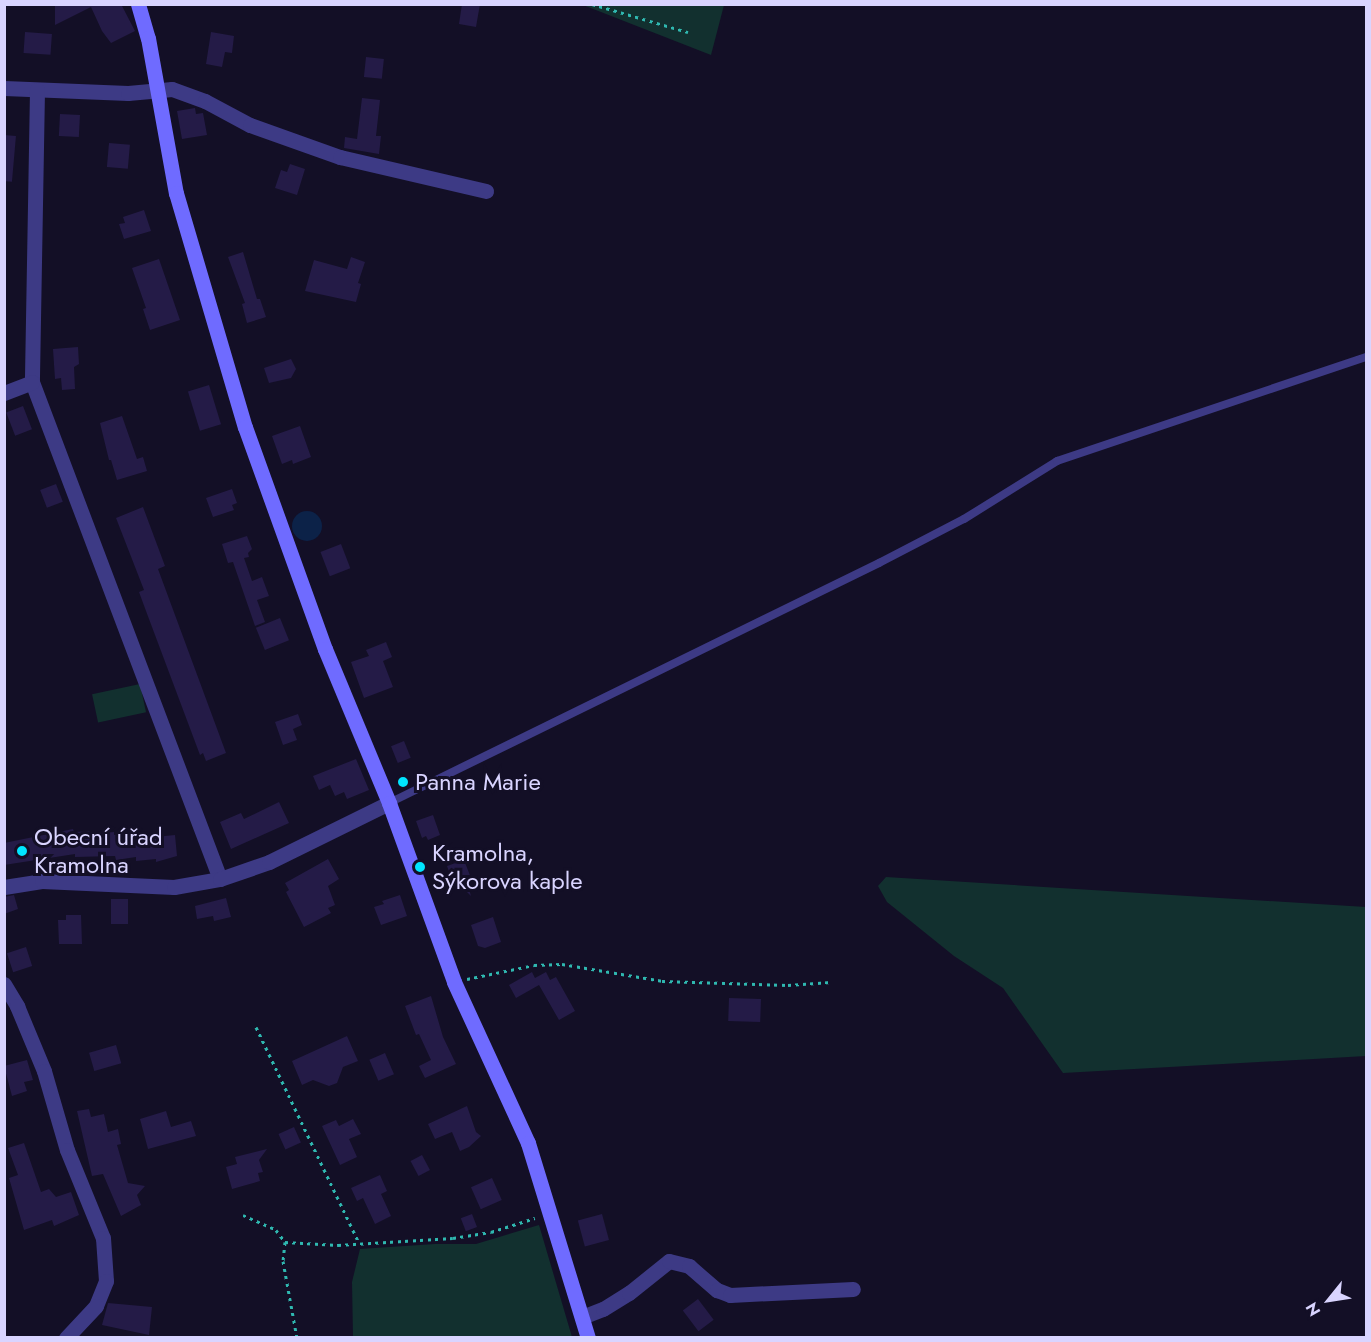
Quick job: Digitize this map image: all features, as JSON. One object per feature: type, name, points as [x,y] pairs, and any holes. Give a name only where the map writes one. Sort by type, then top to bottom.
[{"type":"street","points":[[138,4],[144,18],[159,91],[176,193],[245,427],[325,649],[389,803],[454,982],[528,1143],[588,1338]]},
{"type":"street","points":[[4,88],[128,93],[172,89],[250,125],[340,157],[486,191]]},
{"type":"street","points":[[37,90],[32,382],[220,879]]},
{"type":"street","points":[[4,393],[32,382]]},
{"type":"street","points":[[4,887],[42,881],[174,887],[220,879],[269,861],[389,803]]},
{"type":"street","points":[[4,984],[17,1006],[44,1071],[67,1150],[103,1238],[106,1281],[96,1306],[66,1338]]},
{"type":"street","points":[[582,1317],[603,1309],[629,1293],[669,1261],[689,1266],[717,1290],[730,1295],[853,1289]]},
{"type":"lane","points":[[389,803],[879,563],[964,519],[1057,461],[1366,357]]},
{"type":"path","points":[[592,4],[688,32]]},
{"type":"path","points":[[454,982],[534,965],[562,964],[662,981],[788,985],[831,982]]},
{"type":"path","points":[[256,1027],[359,1243]]},
{"type":"path","points":[[285,1242],[359,1243],[453,1238],[491,1232],[551,1213]]},
{"type":"path","points":[[243,1215],[276,1230],[285,1242],[283,1261],[297,1338]]},
{"type":"green space","points":[[583,5],[724,5],[711,55]]},
{"type":"green space","points":[[140,684],[146,712],[98,723],[92,694]]},
{"type":"green space","points":[[886,877],[1366,907],[1366,1056],[1063,1073],[1003,988],[954,956],[887,902],[878,886]]},
{"type":"green space","points":[[539,1225],[572,1337],[353,1337],[352,1282],[360,1249],[476,1244]]},
{"type":"water","points":[[307,511],[313,512],[321,520],[321,532],[313,540],[307,541],[301,540],[293,532],[292,526],[293,520],[301,512]]},
{"type":"building","points":[[55,4],[121,4],[135,31],[111,43],[102,31],[91,7],[55,25]]},
{"type":"building","points":[[462,4],[480,4],[476,27],[459,24]]},
{"type":"building","points":[[25,32],[52,34],[50,55],[24,53]]},
{"type":"building","points":[[211,32],[234,36],[232,53],[225,52],[222,67],[206,64]]},
{"type":"building","points":[[366,57],[384,59],[382,79],[364,77]]},
{"type":"building","points":[[362,98],[380,100],[376,136],[381,136],[379,154],[344,148],[345,137],[357,139]]},
{"type":"building","points":[[195,108],[196,114],[203,113],[207,135],[182,139],[177,111]]},
{"type":"building","points":[[60,114],[80,115],[79,137],[59,136]]},
{"type":"building","points":[[4,135],[16,136],[12,182],[4,181]]},
{"type":"building","points":[[109,143],[130,145],[128,169],[107,167]]},
{"type":"building","points":[[290,164],[305,169],[297,195],[275,188],[281,170],[287,172]]},
{"type":"building","points":[[144,210],[151,231],[124,239],[119,224],[125,223],[123,217]]},
{"type":"building","points":[[243,252],[257,299],[260,299],[266,317],[247,323],[242,304],[245,303],[228,257]]},
{"type":"building","points":[[351,257],[365,262],[358,283],[361,284],[356,302],[305,291],[314,260],[347,269]]},
{"type":"building","points":[[159,259],[180,320],[150,330],[143,309],[146,308],[132,268]]},
{"type":"building","points":[[78,347],[79,364],[74,367],[75,389],[62,390],[61,378],[55,379],[53,349]]},
{"type":"building","points":[[291,359],[296,369],[291,378],[269,383],[264,368]]},
{"type":"building","points":[[209,385],[221,424],[200,431],[188,391]]},
{"type":"building","points":[[23,406],[32,429],[15,436],[6,412]]},
{"type":"building","points":[[122,416],[137,459],[143,457],[147,471],[117,480],[111,460],[109,460],[100,423]]},
{"type":"building","points":[[300,426],[311,457],[293,464],[292,460],[282,464],[272,436]]},
{"type":"building","points":[[56,484],[63,502],[47,508],[40,490]]},
{"type":"building","points":[[232,489],[237,503],[232,505],[234,510],[213,517],[206,498]]},
{"type":"building","points":[[143,507],[165,566],[158,569],[226,753],[206,761],[203,753],[200,755],[146,611],[139,592],[144,590],[116,518]]},
{"type":"building","points":[[247,536],[252,549],[248,553],[249,557],[244,558],[252,581],[262,577],[269,596],[257,600],[265,622],[255,626],[233,562],[228,563],[222,544]]},
{"type":"building","points":[[341,544],[350,568],[330,576],[320,552]]},
{"type":"building","points":[[280,618],[289,640],[265,650],[256,628]]},
{"type":"building","points":[[386,642],[392,657],[383,661],[393,687],[364,698],[351,662],[369,656],[366,650]]},
{"type":"building","points":[[298,714],[302,725],[293,729],[297,740],[283,745],[275,722]]},
{"type":"building","points":[[404,741],[411,758],[398,763],[391,746]]},
{"type":"building","points":[[356,759],[369,790],[347,799],[344,792],[335,796],[330,785],[319,790],[313,776]]},
{"type":"building","points":[[279,802],[289,823],[231,849],[220,822],[241,813],[244,819]]},
{"type":"building","points":[[433,815],[440,835],[428,840],[426,836],[422,838],[416,821]]},
{"type":"building","points":[[73,829],[74,832],[93,831],[94,834],[114,832],[114,835],[134,833],[134,836],[154,834],[155,837],[175,835],[177,856],[156,862],[156,859],[136,861],[136,857],[116,860],[115,856],[75,857],[75,854],[4,865],[4,843]]},
{"type":"building","points":[[328,859],[339,879],[328,886],[335,905],[328,908],[331,913],[304,927],[286,892],[289,890],[285,883]]},
{"type":"building","points":[[464,860],[471,878],[466,879],[471,896],[457,882],[453,883],[447,866]]},
{"type":"building","points":[[14,895],[18,909],[4,914],[4,897]]},
{"type":"building","points":[[400,895],[407,916],[381,925],[374,907],[384,904],[382,901]]},
{"type":"building","points":[[226,898],[231,917],[214,921],[213,916],[197,919],[195,906]]},
{"type":"building","points":[[111,899],[128,899],[128,924],[111,924]]},
{"type":"building","points":[[66,915],[81,915],[82,944],[59,944],[58,920],[66,920]]},
{"type":"building","points":[[493,917],[501,942],[485,948],[478,946],[471,925]]},
{"type":"building","points":[[26,947],[32,966],[13,972],[7,953]]},
{"type":"building","points":[[532,972],[535,978],[546,972],[550,980],[556,977],[575,1011],[559,1020],[539,985],[516,998],[509,985]]},
{"type":"building","points":[[431,996],[443,1037],[456,1064],[425,1078],[419,1066],[431,1060],[419,1034],[416,1035],[405,1006]]},
{"type":"building","points":[[729,998],[761,999],[760,1022],[728,1021]]},
{"type":"building","points":[[347,1036],[358,1061],[343,1067],[337,1083],[329,1086],[313,1080],[302,1085],[292,1061]]},
{"type":"building","points":[[116,1045],[121,1063],[94,1071],[89,1053]]},
{"type":"building","points":[[385,1053],[394,1074],[378,1081],[369,1060]]},
{"type":"building","points":[[27,1060],[33,1080],[24,1082],[27,1091],[12,1096],[4,1066]]},
{"type":"building","points":[[467,1106],[476,1132],[481,1136],[469,1147],[460,1151],[452,1132],[435,1139],[428,1124]]},
{"type":"building","points":[[89,1109],[91,1117],[104,1114],[108,1132],[118,1129],[121,1144],[117,1145],[128,1183],[145,1186],[137,1195],[141,1205],[121,1216],[103,1174],[92,1176],[77,1111]]},
{"type":"building","points":[[166,1111],[171,1127],[191,1121],[196,1136],[148,1149],[140,1119]]},
{"type":"building","points":[[353,1119],[361,1134],[349,1139],[357,1157],[340,1165],[322,1126],[336,1120],[339,1126]]},
{"type":"building","points":[[294,1127],[301,1143],[285,1149],[278,1134]]},
{"type":"building","points":[[24,1143],[41,1192],[49,1189],[56,1197],[71,1192],[79,1215],[54,1226],[52,1220],[24,1230],[9,1178],[18,1175],[8,1148]]},
{"type":"building","points":[[267,1149],[259,1160],[263,1172],[258,1173],[260,1181],[232,1189],[226,1167],[237,1164],[235,1157]]},
{"type":"building","points":[[422,1155],[430,1170],[419,1176],[411,1161]]},
{"type":"building","points":[[380,1175],[387,1191],[381,1194],[391,1216],[375,1224],[363,1198],[357,1201],[351,1188]]},
{"type":"building","points":[[492,1178],[502,1200],[481,1209],[471,1187]]},
{"type":"building","points":[[472,1214],[477,1227],[466,1231],[461,1218]]},
{"type":"building","points":[[602,1214],[609,1240],[585,1247],[578,1220]]},
{"type":"building","points":[[698,1299],[714,1320],[698,1331],[683,1310]]},
{"type":"building","points":[[108,1303],[152,1307],[149,1335],[102,1325]]},
{"type":"place","name":"Panna Marie","points":[[403,782]]},
{"type":"place","name":"Obecní úřad Kramolna","points":[[22,851]]},
{"type":"place","name":"Kramolna, Sýkorova kaple","points":[[420,867]]}]
